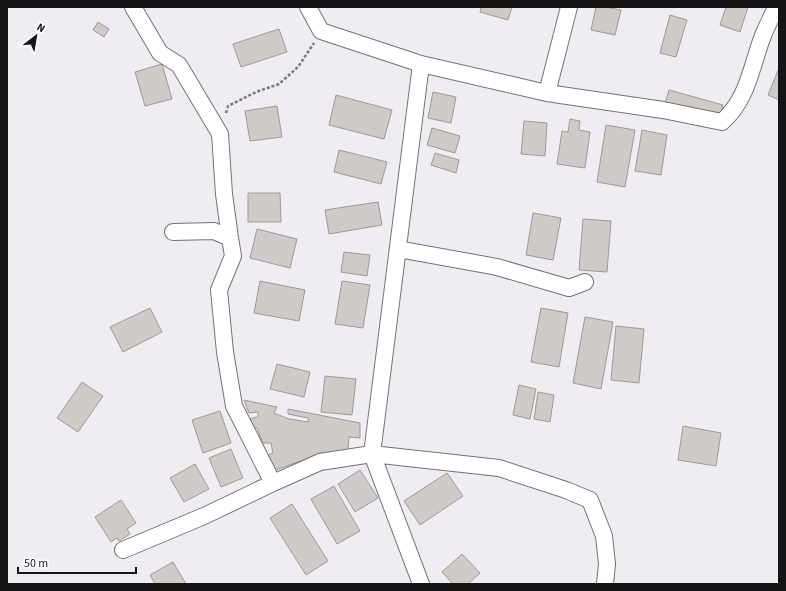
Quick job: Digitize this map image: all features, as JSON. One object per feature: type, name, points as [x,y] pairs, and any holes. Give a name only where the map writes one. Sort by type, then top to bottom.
[{"type":"street","points":[[133,7],[160,53],[179,65],[220,134],[224,194],[233,256],[219,290],[225,352],[234,406],[273,483]]},
{"type":"street","points":[[308,7],[321,30],[421,64],[547,93],[663,110],[722,122],[730,115],[744,93],[772,32],[776,7]]},
{"type":"street","points":[[547,93],[569,7]]},
{"type":"street","points":[[421,64],[372,454],[422,584]]},
{"type":"street","points":[[173,232],[214,231],[230,238]]},
{"type":"street","points":[[398,249],[497,267],[569,288],[585,282]]},
{"type":"street","points":[[123,550],[204,516],[320,462],[372,454],[499,468],[566,490],[590,500],[604,536],[607,564],[605,584]]},
{"type":"path","points":[[220,134],[228,106],[256,92],[279,84],[298,67],[321,30]]},
{"type":"building","points":[[481,7],[512,7],[508,20],[480,12]]},
{"type":"building","points":[[596,7],[621,10],[615,35],[591,30]]},
{"type":"building","points":[[726,7],[748,7],[740,32],[720,25]]},
{"type":"building","points":[[670,15],[687,20],[676,57],[660,53]]},
{"type":"building","points":[[98,22],[109,29],[104,37],[93,30]]},
{"type":"building","points":[[279,29],[287,52],[241,67],[233,44]]},
{"type":"building","points":[[162,64],[172,99],[145,106],[135,72]]},
{"type":"building","points":[[779,68],[779,100],[768,95]]},
{"type":"building","points":[[669,90],[723,105],[720,117],[665,103]]},
{"type":"building","points":[[433,92],[456,97],[451,123],[428,118]]},
{"type":"building","points":[[336,95],[392,110],[384,139],[329,125]]},
{"type":"building","points":[[277,106],[282,137],[250,141],[245,111]]},
{"type":"building","points":[[570,119],[580,121],[579,130],[590,132],[585,168],[557,164],[562,131],[568,132]]},
{"type":"building","points":[[524,121],[547,123],[545,156],[521,154]]},
{"type":"building","points":[[606,125],[635,130],[625,187],[597,182]]},
{"type":"building","points":[[432,128],[460,136],[455,153],[427,145]]},
{"type":"building","points":[[642,130],[667,135],[661,175],[635,171]]},
{"type":"building","points":[[339,150],[387,162],[381,184],[334,172]]},
{"type":"building","points":[[435,153],[459,160],[456,173],[431,165]]},
{"type":"building","points":[[248,193],[280,193],[281,222],[248,222]]},
{"type":"building","points":[[378,202],[382,225],[329,234],[325,210]]},
{"type":"building","points":[[533,213],[561,218],[553,260],[526,255]]},
{"type":"building","points":[[583,219],[611,221],[607,272],[579,270]]},
{"type":"building","points":[[257,229],[297,239],[290,268],[250,258]]},
{"type":"building","points":[[344,252],[370,255],[367,276],[341,272]]},
{"type":"building","points":[[260,281],[305,290],[299,321],[254,313]]},
{"type":"building","points":[[342,281],[370,285],[363,328],[335,324]]},
{"type":"building","points":[[150,308],[162,332],[123,352],[110,327]]},
{"type":"building","points":[[541,308],[568,313],[559,367],[531,362]]},
{"type":"building","points":[[585,317],[613,322],[601,389],[573,383]]},
{"type":"building","points":[[616,326],[644,329],[639,383],[611,380]]},
{"type":"building","points":[[277,364],[310,372],[304,397],[270,389]]},
{"type":"building","points":[[325,376],[356,379],[352,415],[321,412]]},
{"type":"building","points":[[82,382],[103,396],[78,432],[57,418]]},
{"type":"building","points":[[519,385],[536,389],[530,419],[513,415]]},
{"type":"building","points":[[538,392],[554,395],[550,422],[534,419]]},
{"type":"building","points":[[244,400],[277,407],[274,413],[289,419],[309,422],[308,418],[288,414],[288,409],[360,423],[360,438],[349,437],[348,450],[318,455],[275,470],[268,455],[273,453],[271,443],[263,443],[257,428],[250,427],[248,419],[258,417],[258,412],[249,413]]},
{"type":"building","points":[[220,411],[231,443],[203,453],[192,420]]},
{"type":"building","points":[[683,426],[721,433],[716,466],[678,460]]},
{"type":"building","points":[[231,449],[243,478],[221,487],[209,458]]},
{"type":"building","points":[[195,464],[209,489],[184,502],[170,478]]},
{"type":"building","points":[[360,470],[378,498],[355,512],[338,484]]},
{"type":"building","points":[[447,473],[463,496],[420,525],[404,501]]},
{"type":"building","points":[[334,486],[360,531],[337,544],[311,499]]},
{"type":"building","points":[[121,500],[136,523],[127,529],[130,534],[119,541],[117,538],[111,542],[95,517]]},
{"type":"building","points":[[292,504],[328,561],[306,575],[270,518]]},
{"type":"building","points":[[462,554],[480,573],[468,584],[453,584],[442,572]]},
{"type":"building","points":[[173,562],[186,584],[155,584],[150,575]]}]
